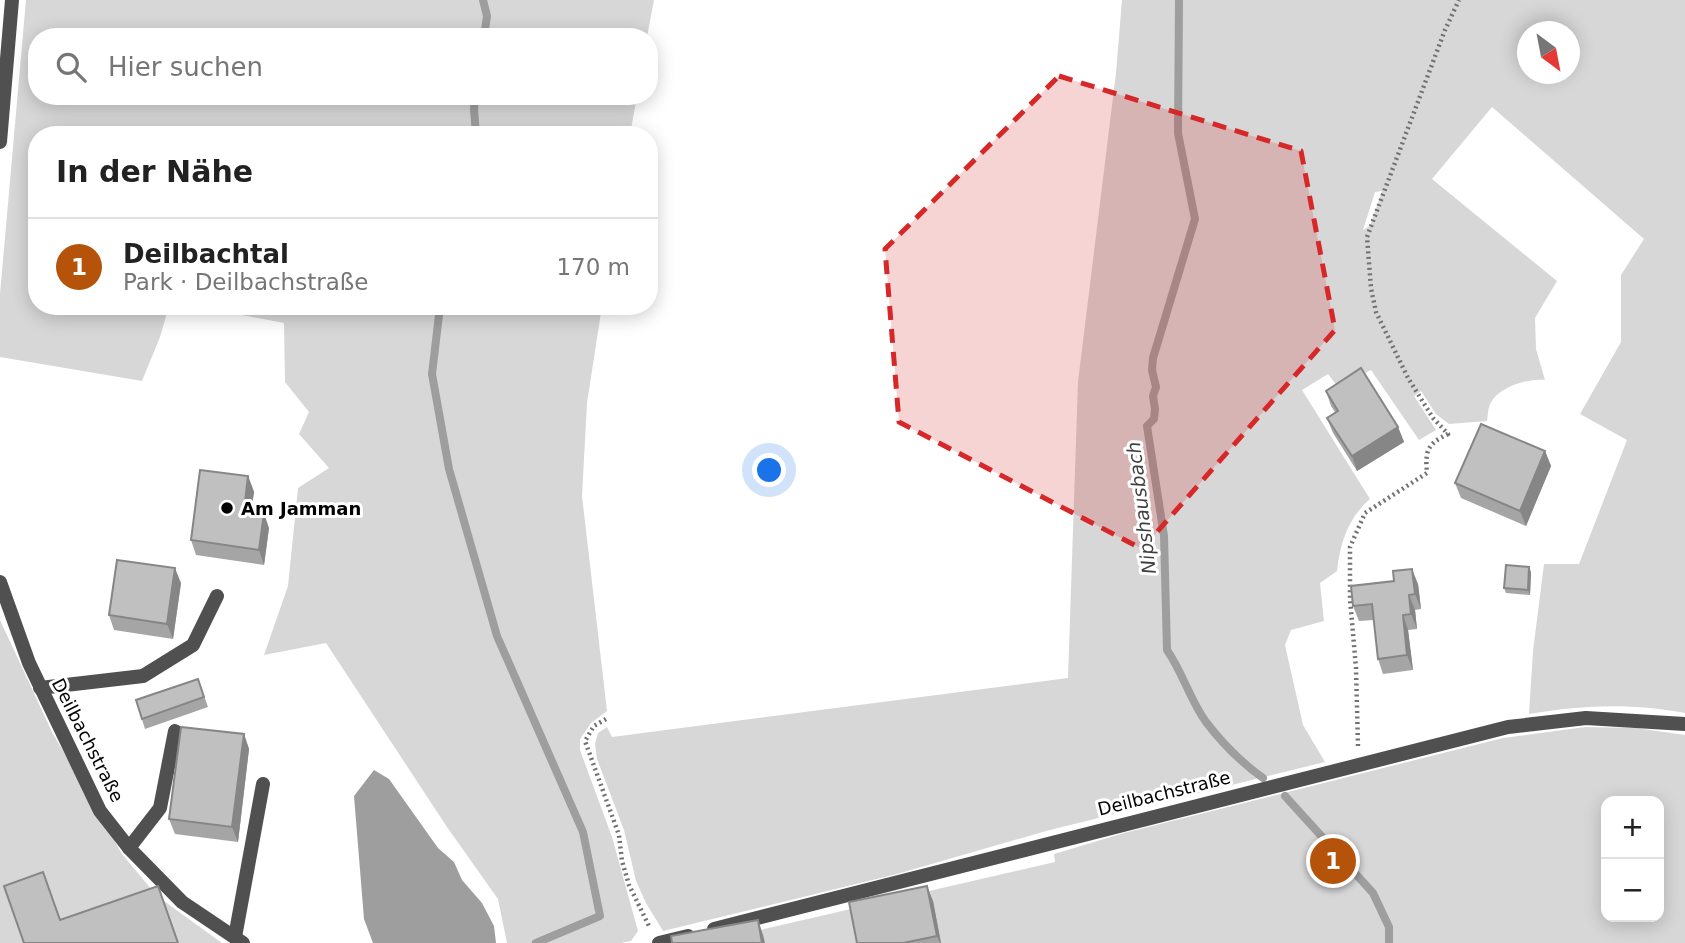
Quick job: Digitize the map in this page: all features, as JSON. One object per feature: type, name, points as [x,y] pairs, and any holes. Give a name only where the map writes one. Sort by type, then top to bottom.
[{"type":"street","points":[[0,142],[12,0]]},
{"type":"street","name":"Deilbachstraße","points":[[1,587],[40,688],[100,811],[129,849],[182,902],[239,940]]},
{"type":"street","points":[[40,688],[143,676],[193,645],[217,596]]},
{"type":"street","name":"Deilbachstraße","points":[[655,937],[1508,727],[1586,718],[1685,724]]},
{"type":"street","points":[[129,849],[160,808],[175,731]]},
{"type":"street","points":[[239,940],[263,784]]},
{"type":"path","points":[[1359,763],[1350,599],[1350,547],[1365,513],[1427,473],[1425,456],[1433,442],[1448,434],[1433,418],[1408,378],[1376,312],[1371,289],[1367,237],[1459,0]]},
{"type":"path","points":[[606,719],[594,726],[585,741],[619,835],[622,861],[629,885],[655,937]]},
{"type":"highlighted area","points":[[1059,76],[1301,151],[1335,330],[1142,549],[899,422],[885,249]]},
{"type":"shaded area","points":[[26,0],[654,0],[649,28],[28,28],[28,105],[635,105],[632,126],[28,126],[28,315],[166,315],[142,381],[0,357],[0,294]]},
{"type":"shaded area","points":[[1122,0],[1685,0],[1685,713],[1607,706],[1529,714],[1533,651],[1544,564],[1579,564],[1627,440],[1580,414],[1621,342],[1621,275],[1644,239],[1492,107],[1432,179],[1557,281],[1535,318],[1536,349],[1545,380],[1522,382],[1506,388],[1490,404],[1487,421],[1449,424],[1436,414],[1421,391],[1414,396],[1436,430],[1419,440],[1371,370],[1338,387],[1328,374],[1302,390],[1370,499],[1356,514],[1346,532],[1337,571],[1320,583],[1324,621],[1291,630],[1285,645],[1303,725],[1325,762],[1046,831],[897,874],[663,931],[636,881],[624,830],[597,759],[595,744],[598,733],[607,727],[612,737],[1068,678],[1078,382],[1116,73]],"holes":[[[1382,191],[1370,226],[1363,230],[1375,192]],[[1154,357],[1157,398],[1155,422],[1151,419],[1154,382],[1151,367]]]},
{"type":"shaded area","points":[[242,315],[601,315],[587,403],[582,496],[607,711],[591,723],[580,739],[580,750],[612,837],[638,931],[631,941],[507,943],[498,899],[447,827],[326,643],[264,655],[288,586],[298,488],[329,468],[299,434],[309,412],[285,382],[284,323]]},
{"type":"shaded area","points":[[0,620],[52,732],[122,854],[157,896],[222,943],[0,943]]},
{"type":"shaded area","points":[[1585,727],[1636,728],[1685,735],[1685,943],[704,943],[1055,862],[1054,854],[1124,833],[1503,738]]},
{"type":"shaded area","points":[[374,770],[389,779],[438,848],[454,862],[462,880],[482,903],[494,926],[496,943],[373,943],[364,919],[354,796]]},
{"type":"building","points":[[1361,368],[1398,427],[1352,456],[1327,418],[1338,411],[1326,391]]},
{"type":"building","points":[[1481,424],[1545,451],[1520,511],[1455,483]]},
{"type":"building","name":"Am Jamman","points":[[200,470],[248,476],[244,510],[264,513],[259,550],[191,540]]},
{"type":"building","points":[[117,560],[175,568],[167,624],[109,615]]},
{"type":"building","points":[[1506,565],[1529,567],[1528,590],[1504,588]]},
{"type":"building","points":[[1412,569],[1415,594],[1409,595],[1411,614],[1403,615],[1407,655],[1378,659],[1372,604],[1353,606],[1351,586],[1394,581],[1393,571]]},
{"type":"building","points":[[198,679],[204,697],[142,719],[136,700]]},
{"type":"building","points":[[181,727],[244,734],[232,827],[169,819]]},
{"type":"building","points":[[43,872],[60,920],[158,886],[178,943],[24,943],[4,886]]},
{"type":"building","points":[[927,886],[937,936],[903,943],[857,943],[849,902]]},
{"type":"building","points":[[758,920],[762,943],[672,943],[671,936]]},
{"type":"waterway","points":[[483,0],[487,16],[485,28]]},
{"type":"waterway","name":"Nipshausbach","points":[[1179,0],[1178,133],[1195,219],[1153,358],[1155,409],[1154,419],[1147,426],[1164,536],[1167,650],[1206,722],[1247,766],[1263,778]]},
{"type":"waterway","points":[[474,105],[475,126]]},
{"type":"waterway","points":[[439,315],[432,374],[449,469],[497,636],[583,832],[600,916],[536,943]]},
{"type":"waterway","points":[[1285,796],[1373,893],[1389,927],[1389,943]]},
{"type":"place","name":"Am Jamman","points":[[227,508]]},
{"type":"place","name":"Deilbachtal","points":[[1333,861]]}]
